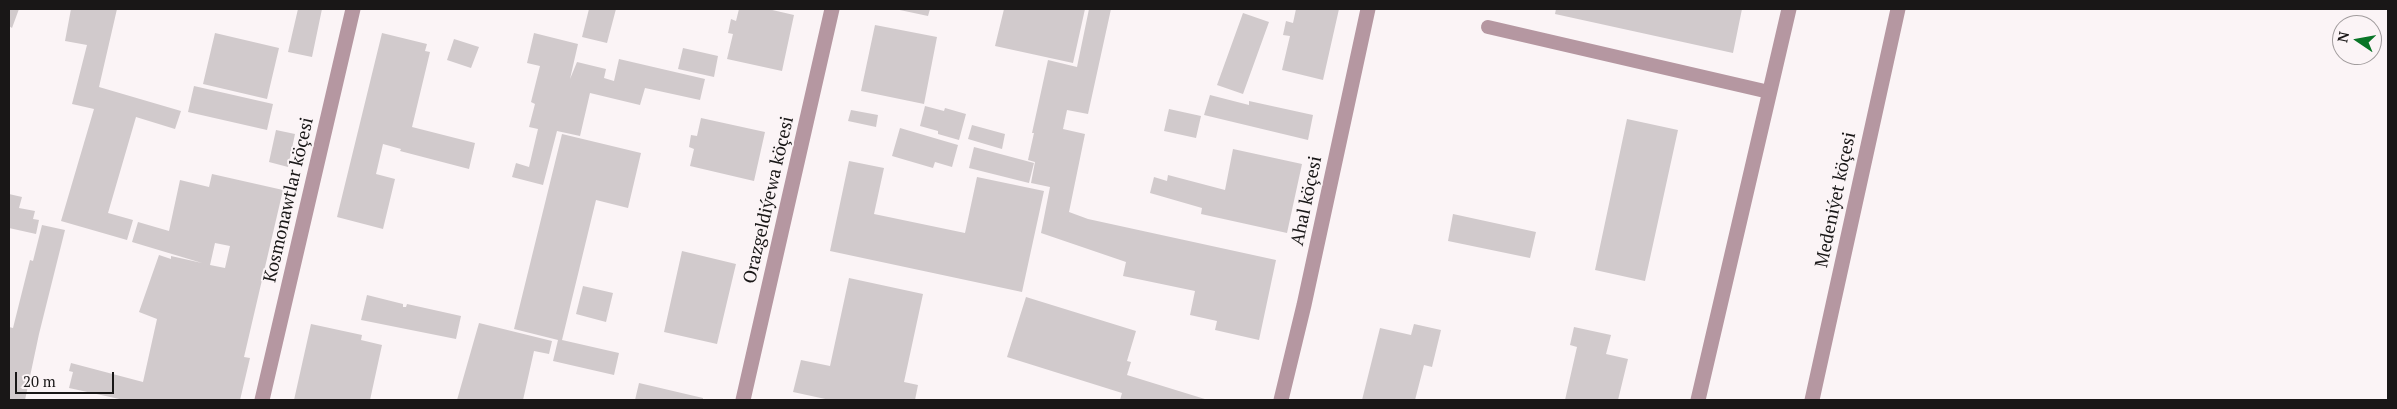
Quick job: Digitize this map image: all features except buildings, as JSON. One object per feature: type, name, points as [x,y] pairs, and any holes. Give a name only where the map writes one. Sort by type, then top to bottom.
[{"type":"street","name":"Kosmonawtlar köçesi","points":[[262,400],[353,9]]},
{"type":"street","name":"Orazgeldiýewa köçesi","points":[[743,400],[832,9]]},
{"type":"street","name":"Ahal köçesi","points":[[1281,400],[1304,305],[1368,9]]},
{"type":"street","points":[[1698,400],[1789,9]]},
{"type":"street","name":"Medeniýet köçesi","points":[[1812,400],[1898,9]]},
{"type":"lane","points":[[1488,27],[1770,92]]}]
